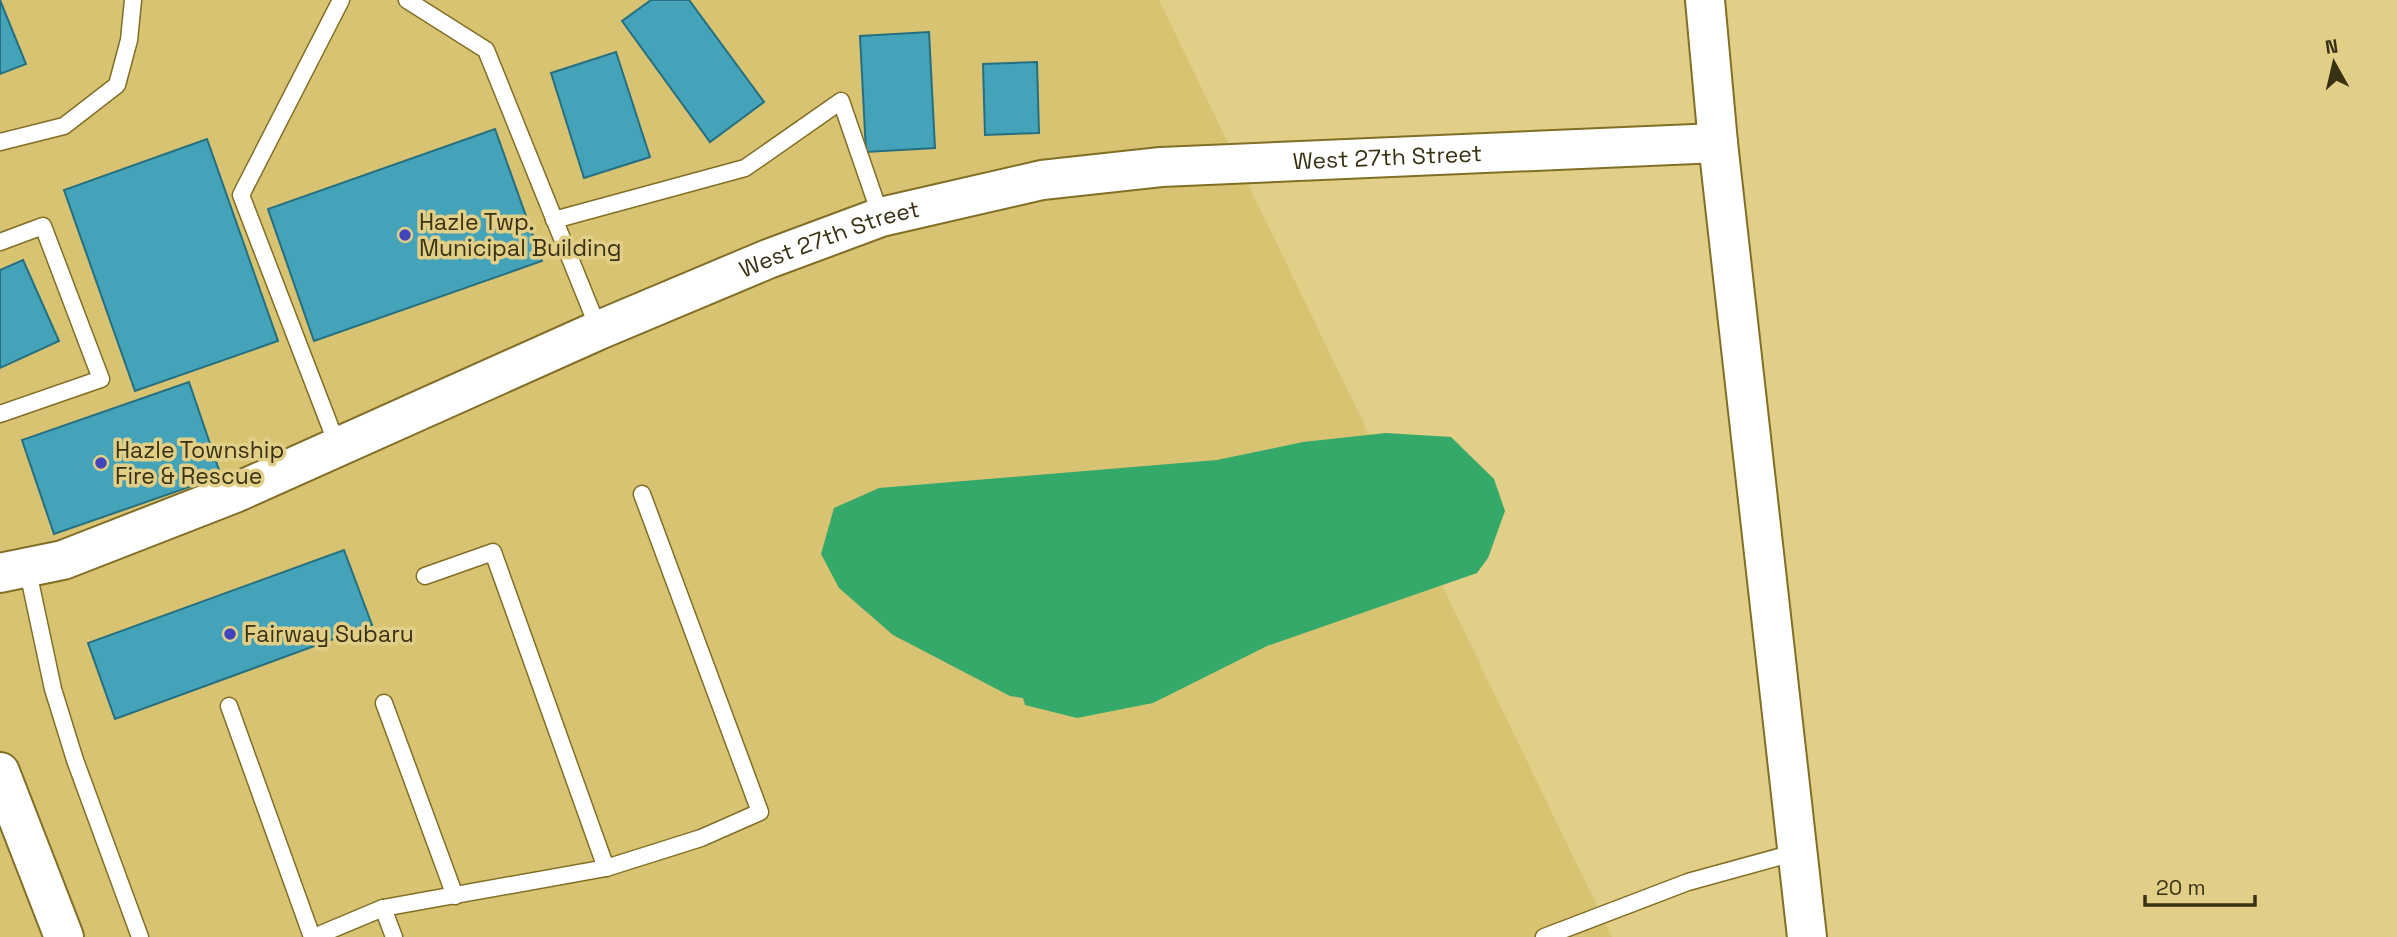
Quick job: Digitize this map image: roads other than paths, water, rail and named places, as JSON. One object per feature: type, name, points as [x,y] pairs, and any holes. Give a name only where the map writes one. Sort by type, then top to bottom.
[{"type":"street","points":[[1705,0],[1718,143],[1807,937]]},
{"type":"street","name":"West 27th Street","points":[[13,570],[75,556],[234,493],[599,330],[768,259],[881,217],[1042,180],[1161,167],[1718,143]]},
{"type":"street","points":[[0,772],[64,937]]},
{"type":"lane","points":[[0,142],[64,126],[117,85],[129,40],[133,0]]},
{"type":"lane","points":[[338,447],[241,195],[341,0]]},
{"type":"lane","points":[[407,0],[486,50],[599,330]]},
{"type":"lane","points":[[554,219],[745,168],[841,101],[881,217]]},
{"type":"lane","points":[[0,242],[43,226],[101,379],[0,414]]},
{"type":"lane","points":[[229,706],[313,937],[383,908],[607,868],[701,838],[760,812],[642,494]]},
{"type":"lane","points":[[425,576],[493,552],[607,868]]},
{"type":"lane","points":[[13,570],[75,760],[140,937]]},
{"type":"lane","points":[[384,703],[455,896]]},
{"type":"lane","points":[[1544,937],[1688,882],[1797,852]]},
{"type":"lane","points":[[383,908],[394,937]]},
{"type":"place","name":"Hazle Twp. Municipal Building","points":[[405,235]]},
{"type":"place","name":"Hazle Township Fire & Rescue","points":[[101,463]]},
{"type":"place","name":"Fairway Subaru","points":[[230,634]]}]
